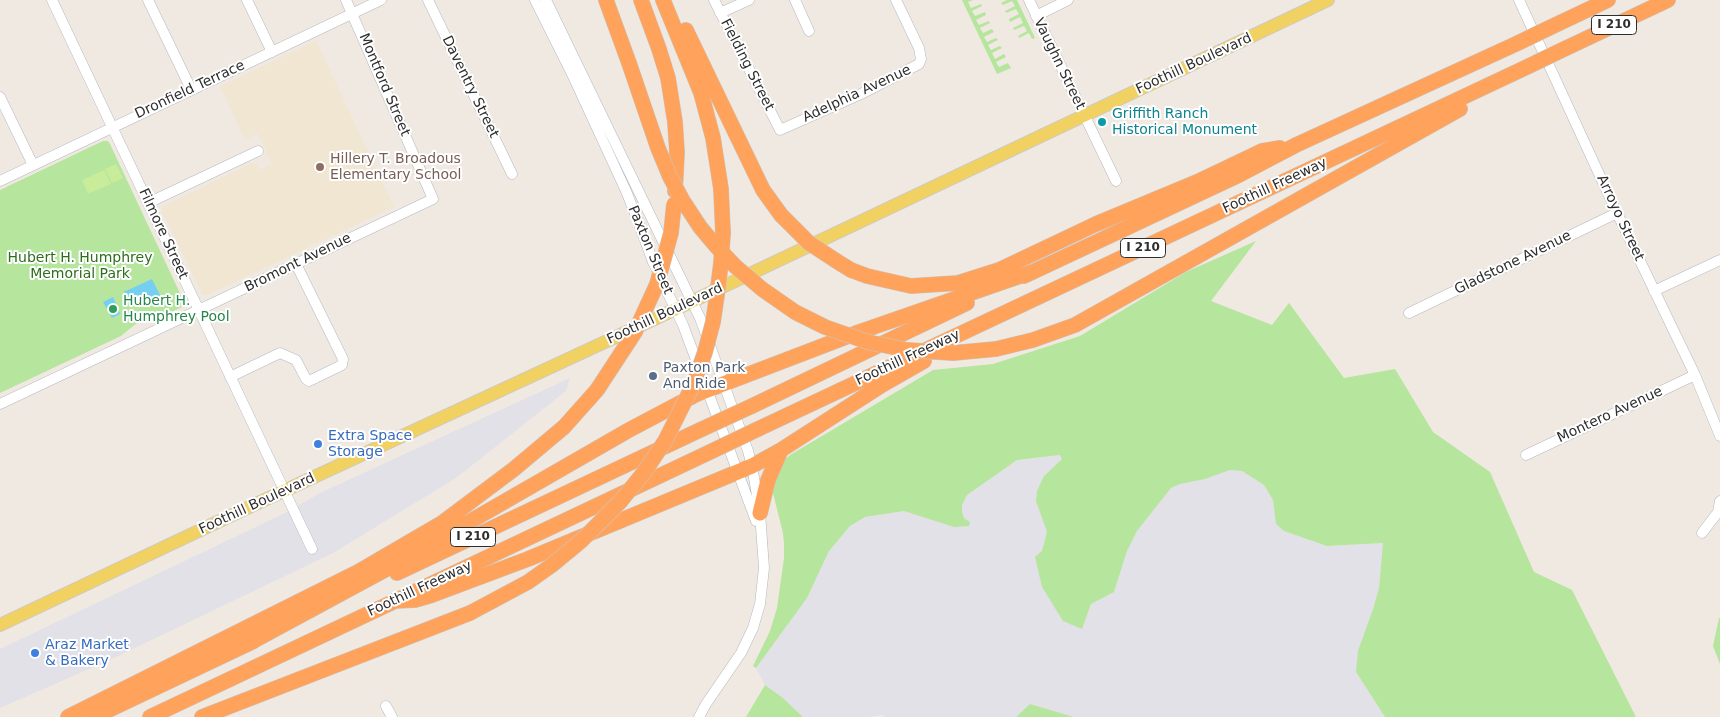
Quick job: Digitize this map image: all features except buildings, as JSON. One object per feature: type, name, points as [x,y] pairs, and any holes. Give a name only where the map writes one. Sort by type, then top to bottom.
[{"type":"highway","points":[[606,0],[670,177],[700,227],[716,246],[735,266],[762,289],[795,312],[825,327],[868,342],[907,350],[953,353],[996,349],[1033,340],[1075,325],[1460,109],[1529,66]]},
{"type":"highway","points":[[68,717],[358,572],[442,523],[514,470],[564,427],[597,390],[635,332],[657,284],[668,246],[674,204],[677,152],[675,122],[668,78],[660,49],[641,0]]},
{"type":"highway","points":[[202,717],[470,612],[528,582],[581,541],[620,502],[666,442],[694,382],[713,322],[723,233],[721,189],[713,138],[701,93],[663,0]]},
{"type":"highway","points":[[671,0],[763,190],[780,215],[809,243],[851,270],[867,276],[911,286],[958,283],[999,270],[1096,224],[1197,182],[1262,151],[1296,145]]},
{"type":"highway","name":"Foothill Freeway","points":[[94,717],[1237,176],[1296,145],[1608,0]]},
{"type":"highway","name":"Foothill Freeway","points":[[150,717],[1668,0]]},
{"type":"highway","points":[[246,645],[396,564],[629,430],[707,390],[859,332],[1032,272]]},
{"type":"highway","points":[[394,601],[415,600],[432,595],[528,559],[745,469],[781,450],[882,385],[925,360],[1014,316],[1042,296]]},
{"type":"highway","points":[[760,514],[768,480],[781,450]]},
{"type":"main road","name":"Foothill Boulevard","points":[[0,625],[676,309],[1328,0]]},
{"type":"street","name":"Filmore Street","points":[[52,0],[312,549]]},
{"type":"street","points":[[148,0],[191,89]]},
{"type":"street","points":[[247,0],[272,52]]},
{"type":"street","name":"Montford Street","points":[[346,0],[433,199]]},
{"type":"street","name":"Dronfield Terrace","points":[[0,181],[381,0]]},
{"type":"street","name":"Daventry Street","points":[[428,0],[512,174]]},
{"type":"street","name":"Paxton Street","points":[[535,0],[572,74],[626,192],[653,262],[684,326],[707,390],[745,469],[760,514],[764,578],[757,615],[741,653],[699,717]]},
{"type":"street","name":"Paxton Street","points":[[546,0],[692,301],[724,383],[760,535]]},
{"type":"street","name":"Fielding Street","points":[[714,0],[780,130]]},
{"type":"street","points":[[720,13],[749,0]]},
{"type":"street","points":[[795,0],[809,31]]},
{"type":"street","name":"Adelphia Avenue","points":[[780,130],[861,94],[919,64],[921,59],[920,48],[896,0]]},
{"type":"street","name":"Vaughn Street","points":[[1028,0],[1116,181]]},
{"type":"street","points":[[1036,16],[1068,0]]},
{"type":"street","name":"Arroyo Street","points":[[1519,0],[1617,213],[1695,375],[1720,436]]},
{"type":"street","points":[[0,97],[33,165]]},
{"type":"street","points":[[148,202],[258,151]]},
{"type":"street","name":"Bromont Avenue","points":[[0,404],[433,199]]},
{"type":"street","name":"Gladstone Avenue","points":[[1409,313],[1617,213]]},
{"type":"street","points":[[1654,291],[1720,260]]},
{"type":"street","points":[[230,377],[280,353],[296,360],[309,381],[342,365],[343,359],[296,264]]},
{"type":"street","name":"Montero Avenue","points":[[1526,455],[1695,375]]},
{"type":"street","points":[[1702,533],[1718,512],[1720,500]]},
{"type":"street","points":[[386,706],[392,717]]},
{"type":"shaded area","name":"Hillery T. Broadous Elementary School","points":[[316,41],[394,207],[207,295],[203,295],[162,211],[162,207],[252,163],[256,164],[260,170],[272,164],[258,134],[245,139],[220,86]]},
{"type":"shaded area","points":[[570,378],[566,391],[456,478],[333,553],[112,659],[0,708],[0,649],[283,514],[322,492]]},
{"type":"shaded area","points":[[1061,455],[1062,459],[1044,476],[1036,501],[1048,532],[1042,551],[1082,629],[1091,604],[1114,592],[1127,551],[1137,531],[1171,488],[1180,484],[1205,479],[1230,470],[1242,471],[1264,485],[1273,500],[1276,524],[1327,546],[1383,543],[1379,588],[1356,672],[1385,717],[1074,717],[1030,704],[1016,717],[886,717],[882,715],[869,717],[803,717],[783,698],[765,685],[756,668],[807,598],[829,551],[850,526],[865,517],[904,511],[964,518],[962,505],[967,495],[1017,460]]},
{"type":"green space","points":[[962,0],[973,0],[968,2],[971,8],[981,4],[982,6],[972,11],[975,16],[985,12],[986,15],[976,20],[979,25],[989,21],[990,23],[980,28],[983,33],[992,29],[994,32],[984,37],[987,42],[996,38],[998,40],[988,45],[991,50],[1000,46],[1002,48],[992,53],[995,59],[1004,54],[1006,57],[996,62],[999,67],[1008,63],[1011,68],[997,74]]},
{"type":"green space","points":[[1007,0],[1017,0],[1035,38],[1032,39],[1029,33],[1019,38],[1018,36],[1027,31],[1024,26],[1014,30],[1013,28],[1023,23],[1020,17],[1010,22],[1009,19],[1019,14],[1016,9],[1006,13],[1005,11],[1015,6],[1012,1],[1003,5],[1001,3]]},
{"type":"green space","name":"Hubert H. Humphrey Memorial Park","points":[[103,141],[108,141],[110,144],[185,304],[169,313],[143,318],[121,336],[0,393],[0,190]]},
{"type":"green space","points":[[116,164],[123,178],[112,183],[105,169]]},
{"type":"green space","points":[[104,170],[111,184],[88,194],[82,180]]},
{"type":"green space","points":[[1256,241],[1211,301],[1272,325],[1289,303],[1344,378],[1395,369],[1433,432],[1490,472],[1534,572],[1572,590],[1636,717],[1385,717],[1356,672],[1358,651],[1379,588],[1383,543],[1327,546],[1284,531],[1276,524],[1273,500],[1264,485],[1242,471],[1230,470],[1171,488],[1137,531],[1127,551],[1114,592],[1091,604],[1082,629],[1063,621],[1042,587],[1035,557],[1042,551],[1047,532],[1036,501],[1037,491],[1044,476],[1062,459],[1060,455],[1017,460],[967,495],[962,505],[962,512],[964,518],[970,522],[969,526],[954,527],[904,511],[865,517],[850,526],[829,551],[807,598],[756,668],[753,666],[770,631],[777,608],[784,558],[784,544],[773,493],[773,481],[780,464],[790,455],[933,370],[993,364],[1080,336],[1186,272]]},
{"type":"green space","points":[[1720,618],[1720,664],[1713,646]]},
{"type":"green space","points":[[765,685],[783,698],[803,717],[746,717]]},
{"type":"green space","points":[[1030,704],[1074,717],[1016,717]]},
{"type":"water","points":[[152,279],[162,299],[149,305],[145,296],[130,304],[124,290],[126,291]]},
{"type":"water","name":"Hubert H. Humphrey Pool","points":[[113,297],[120,314],[112,318],[103,302]]},
{"type":"place","name":"Griffith Ranch Historical Monument","points":[[1102,122]]},
{"type":"place","name":"Hillery T. Broadous Elementary School","points":[[320,167]]},
{"type":"place","name":"Hubert H. Humphrey Pool","points":[[113,309]]},
{"type":"place","name":"Paxton Park And Ride","points":[[653,376]]},
{"type":"place","name":"Extra Space Storage","points":[[318,444]]},
{"type":"place","name":"Araz Market & Bakery","points":[[35,653]]}]
